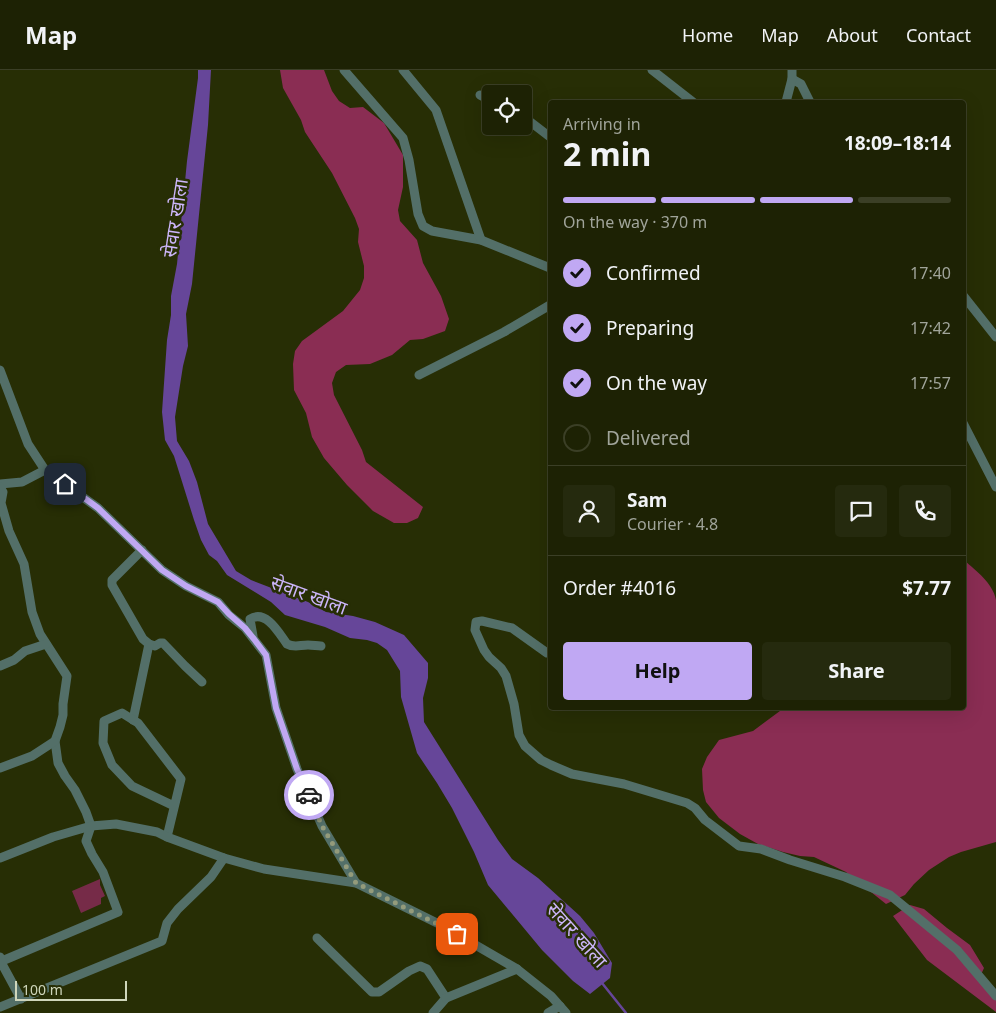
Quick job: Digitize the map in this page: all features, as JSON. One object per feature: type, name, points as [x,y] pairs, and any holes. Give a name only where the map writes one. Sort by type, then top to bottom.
[{"type":"street","points":[[344,70],[403,138],[409,160],[418,214],[423,226],[432,231],[481,240],[548,267]]},
{"type":"street","points":[[403,70],[436,110],[481,240]]},
{"type":"street","points":[[652,70],[690,100]]},
{"type":"street","points":[[786,100],[792,75]]},
{"type":"street","points":[[792,75],[801,84],[809,100]]},
{"type":"street","points":[[532,122],[548,135]]},
{"type":"street","points":[[966,299],[996,337]]},
{"type":"street","points":[[419,375],[504,332],[548,306]]},
{"type":"street","points":[[0,370],[28,444],[45,470],[98,508],[162,570],[186,586],[218,602],[245,628],[266,655],[276,708],[297,769],[322,826],[356,883]]},
{"type":"street","points":[[966,429],[996,487]]},
{"type":"street","points":[[21,999],[1,959],[118,912],[103,872],[86,841],[91,826],[86,812],[58,762],[55,741],[63,715],[67,676],[40,634],[32,612],[24,564],[9,531],[1,502],[3,492],[0,485],[22,482],[45,470]]},
{"type":"street","points":[[142,550],[112,580],[112,585],[143,639],[155,646],[163,643],[202,682]]},
{"type":"street","points":[[254,639],[250,621],[255,616],[263,617],[273,625],[290,646],[321,646]]},
{"type":"street","points":[[548,653],[512,628],[482,621],[476,622],[476,630],[484,650],[506,676],[514,704],[519,735],[525,746],[542,760],[551,766],[572,774],[624,784],[687,803],[695,808],[705,820],[739,846],[761,849],[845,877],[890,895],[957,950],[996,996]]},
{"type":"street","points":[[0,666],[14,660],[26,651],[46,644]]},
{"type":"street","points":[[133,720],[149,644]]},
{"type":"street","points":[[167,837],[181,779],[138,723],[122,712],[104,722],[103,743],[112,765],[132,786],[174,806]]},
{"type":"street","points":[[0,768],[32,756],[55,741]]},
{"type":"street","points":[[0,858],[53,837],[91,826],[116,824],[157,832],[224,858],[264,869],[356,883],[441,925],[518,968],[551,996],[563,1010],[548,1013]]},
{"type":"street","points":[[0,1007],[162,942],[167,923],[178,909],[211,877],[224,858]]},
{"type":"street","points":[[317,938],[372,992],[379,992],[409,971],[420,966],[427,969],[446,998]]},
{"type":"street","points":[[433,1013],[446,998],[518,968]]},
{"type":"shaded area","points":[[280,70],[324,70],[332,91],[339,101],[350,108],[363,107],[384,123],[403,155],[403,187],[398,210],[400,221],[417,240],[423,263],[441,296],[449,319],[445,331],[423,339],[410,340],[392,355],[370,364],[346,365],[336,372],[332,383],[334,395],[362,450],[366,462],[423,507],[418,518],[407,523],[394,523],[373,511],[324,458],[312,437],[306,413],[294,390],[293,364],[295,351],[302,341],[343,311],[360,290],[364,278],[364,266],[358,242],[359,229],[355,218],[332,173],[305,132],[301,120],[283,88]]},
{"type":"shaded area","points":[[966,562],[988,583],[996,600],[996,842],[949,857],[929,870],[905,895],[886,904],[846,872],[814,857],[800,856],[758,844],[740,834],[719,818],[706,802],[703,790],[702,769],[707,757],[719,740],[753,731],[781,710],[966,710]]},
{"type":"shaded area","points":[[100,879],[100,885],[105,896],[101,898],[101,904],[81,913],[72,891]]},
{"type":"shaded area","points":[[910,905],[924,909],[970,945],[984,968],[979,979],[996,998],[996,1012],[927,960],[893,916]]},
{"type":"water","points":[[198,70],[211,70],[208,125],[192,284],[186,314],[188,346],[175,417],[177,441],[189,461],[197,482],[208,524],[236,571],[251,580],[308,602],[326,612],[375,622],[404,635],[428,663],[428,678],[423,698],[424,722],[498,840],[512,859],[538,878],[580,916],[594,933],[612,963],[610,978],[590,994],[573,981],[542,950],[488,885],[452,808],[417,753],[401,697],[400,671],[387,650],[377,643],[350,638],[325,627],[285,615],[271,602],[227,575],[217,561],[209,555],[201,540],[174,456],[165,440],[162,412],[171,296],[177,264]]},
{"type":"waterway","name":"सेवार खोला","points":[[602,983],[626,1013]]},
{"type":"way so far","points":[[309,795],[322,826],[356,883],[457,934]]},
{"type":"route","points":[[65,484],[98,508],[162,570],[186,586],[218,602],[254,639],[266,655],[276,708],[297,769],[309,795]]}]
